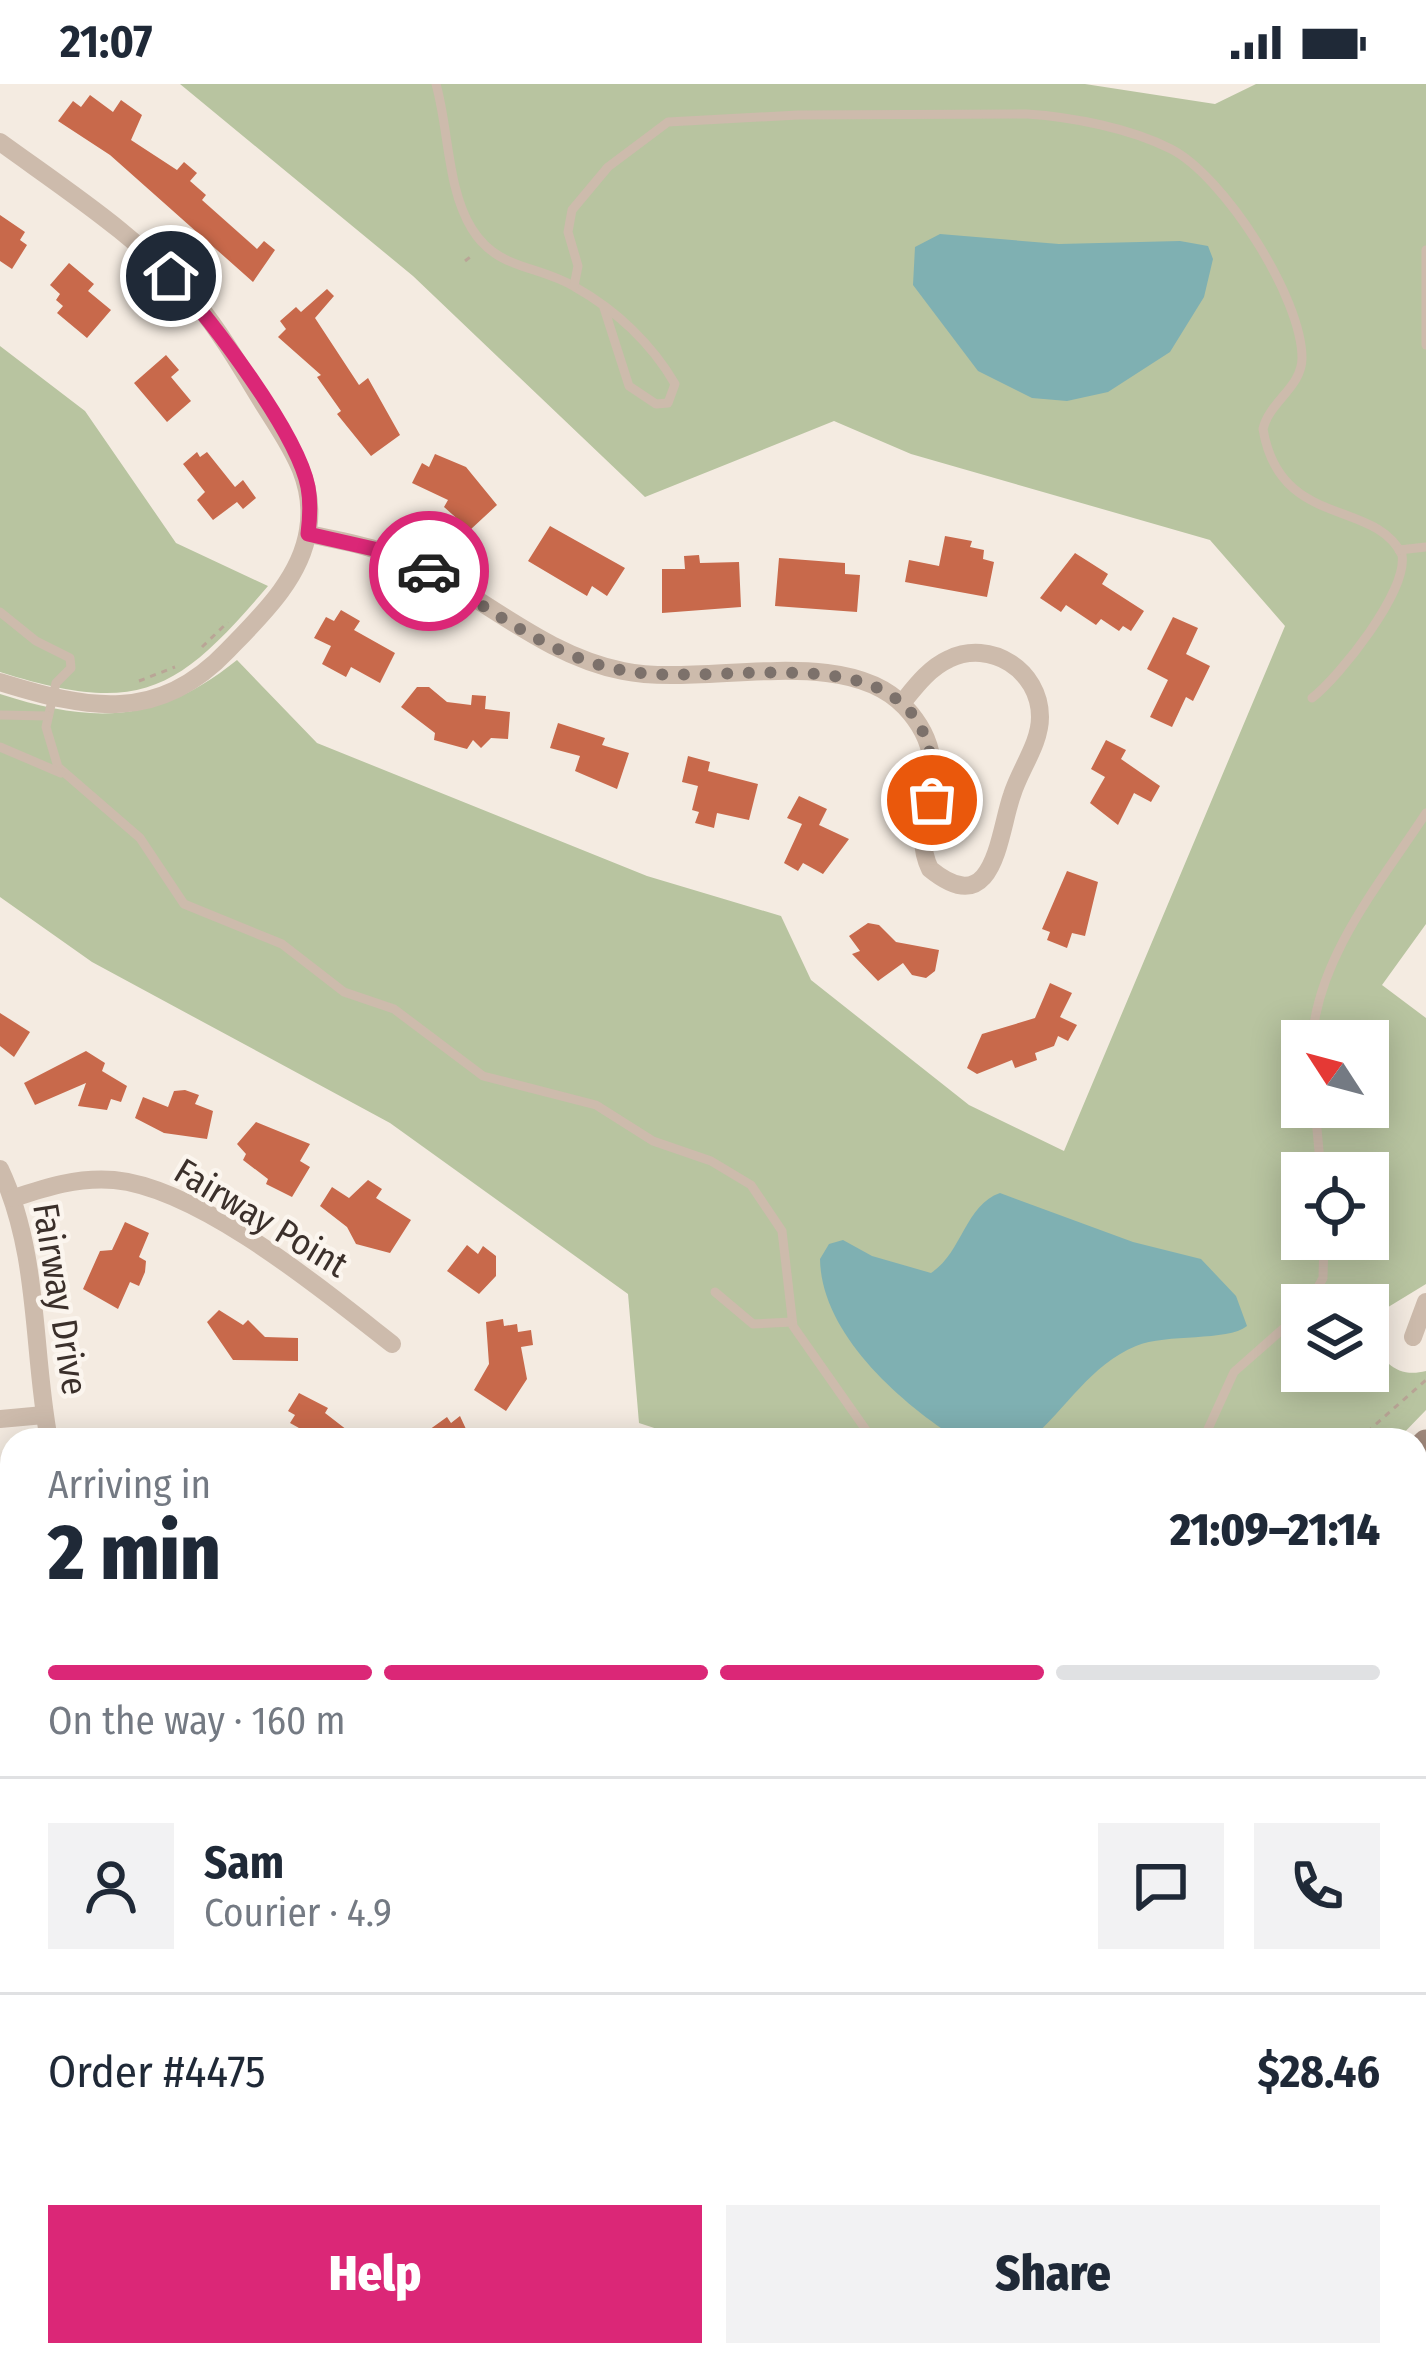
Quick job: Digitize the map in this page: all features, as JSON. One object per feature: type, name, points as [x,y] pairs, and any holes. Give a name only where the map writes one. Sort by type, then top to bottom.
[{"type":"street","points":[[0,142],[112,223],[199,307],[301,463],[311,509],[308,534],[292,576],[242,636],[201,674],[161,696],[92,707],[50,707],[0,682]]},
{"type":"street","points":[[308,534],[374,549],[429,571],[554,647],[623,671],[836,675],[876,684],[902,703],[928,741],[933,761],[924,856],[930,869],[953,884],[978,881],[995,865],[1012,792],[1037,736],[1041,721],[1033,686],[1005,659],[969,652],[939,664],[902,703]]},
{"type":"street","name":"Fairway Drive","points":[[0,1169],[14,1198],[28,1259],[47,1428]]},
{"type":"street","name":"Fairway Point","points":[[14,1198],[76,1180],[122,1181],[156,1190],[256,1245],[392,1344]]},
{"type":"street","points":[[1413,1337],[1426,1302]]},
{"type":"street","points":[[0,1419],[44,1415]]},
{"type":"lane","points":[[436,84],[463,213],[474,232],[504,263],[574,286],[604,308],[664,365],[675,384],[668,403],[656,404],[629,386],[604,308]]},
{"type":"lane","points":[[574,286],[578,266],[568,232],[572,210],[608,167],[668,122],[798,115],[1027,114],[1059,116],[1171,149],[1210,183],[1242,222],[1285,296],[1302,360],[1291,386],[1265,418],[1265,444],[1274,462],[1314,506],[1375,526],[1400,550],[1403,565],[1390,600],[1327,687],[1312,698]]},
{"type":"lane","points":[[1426,250],[1426,345]]},
{"type":"lane","points":[[1400,550],[1426,547]]},
{"type":"lane","points":[[0,612],[74,662],[58,680],[50,707],[48,740],[63,774]]},
{"type":"lane","points":[[0,715],[50,707]]},
{"type":"lane","points":[[0,747],[63,774],[140,838],[184,904],[282,944],[344,992],[394,1009],[483,1076],[596,1105],[652,1141],[711,1161],[751,1185],[782,1231],[792,1322],[865,1428]]},
{"type":"lane","points":[[1316,1020],[1324,981],[1426,813]]},
{"type":"lane","points":[[715,1292],[753,1324],[792,1322]]},
{"type":"lane","points":[[1208,1428],[1234,1372],[1281,1331]]},
{"type":"path","points":[[196,654],[226,620],[242,636]]},
{"type":"path","points":[[124,686],[178,666]]},
{"type":"path","points":[[1372,1428],[1426,1380]]},
{"type":"green space","points":[[180,84],[1085,84],[1215,104],[1256,84],[1426,84],[1426,924],[1382,985],[1426,1018],[1426,1284],[1389,1307],[1389,1284],[1281,1284],[1281,1392],[1389,1392],[1389,1363],[1400,1371],[1426,1371],[1426,1410],[1409,1428],[654,1428],[639,1423],[628,1294],[390,1123],[92,962],[0,897],[0,694],[65,710],[124,712],[180,697],[237,660],[317,743],[647,876],[781,916],[811,980],[969,1105],[1064,1151],[1285,626],[1210,540],[911,454],[834,421],[645,497],[413,276]]},
{"type":"green space","points":[[0,346],[85,411],[176,543],[268,586],[207,651],[152,686],[88,692],[0,672]]},
{"type":"water","points":[[940,234],[1059,244],[1180,241],[1208,246],[1213,259],[1204,297],[1170,352],[1108,392],[1067,401],[1032,398],[978,371],[913,285],[915,247]]},
{"type":"water","points":[[1000,1193],[1133,1242],[1201,1259],[1236,1296],[1247,1326],[1226,1334],[1149,1342],[1120,1354],[1043,1428],[942,1428],[889,1386],[849,1339],[824,1286],[820,1259],[829,1244],[843,1240],[872,1256],[931,1273],[988,1199]]},
{"type":"building","points":[[90,95],[113,112],[121,100],[142,115],[131,140],[177,170],[184,162],[197,173],[190,181],[206,195],[202,200],[257,249],[264,241],[275,250],[253,282],[110,155],[58,121],[73,101],[81,107]]},
{"type":"building","points":[[0,215],[25,232],[20,240],[27,245],[12,269],[0,261]]},
{"type":"building","points":[[69,263],[94,284],[88,291],[111,310],[87,338],[57,313],[63,306],[56,300],[60,294],[50,285]]},
{"type":"building","points":[[327,289],[334,296],[315,318],[359,385],[368,378],[400,435],[371,456],[337,414],[341,411],[317,377],[321,375],[278,337],[286,329],[280,321],[296,307],[301,312]]},
{"type":"building","points":[[166,355],[179,370],[171,377],[191,401],[167,422],[134,383]]},
{"type":"building","points":[[197,452],[200,457],[207,452],[235,487],[243,480],[256,498],[243,509],[237,502],[213,520],[197,500],[205,492],[183,464]]},
{"type":"building","points":[[435,454],[466,467],[497,505],[470,530],[444,507],[448,500],[412,483],[422,463],[429,467]]},
{"type":"building","points":[[550,526],[625,568],[607,596],[592,586],[587,596],[528,561]]},
{"type":"building","points":[[945,536],[972,541],[970,547],[984,550],[983,559],[994,562],[987,597],[905,582],[909,560],[939,566]]},
{"type":"building","points":[[1075,553],[1108,574],[1102,584],[1144,611],[1131,631],[1123,626],[1119,631],[1101,619],[1096,625],[1066,605],[1061,612],[1040,598]]},
{"type":"building","points":[[699,555],[700,563],[739,562],[741,607],[662,613],[662,569],[685,569],[684,556]]},
{"type":"building","points":[[779,558],[845,563],[845,574],[860,575],[857,612],[775,606]]},
{"type":"building","points":[[341,610],[360,621],[354,630],[395,653],[380,683],[351,667],[346,677],[322,664],[331,646],[314,638],[326,617],[334,621]]},
{"type":"building","points":[[1173,617],[1198,628],[1186,654],[1210,666],[1193,701],[1186,697],[1172,727],[1150,717],[1168,680],[1147,669]]},
{"type":"building","points":[[417,687],[429,687],[447,702],[471,705],[472,695],[486,696],[485,709],[510,712],[508,739],[491,738],[481,748],[473,740],[467,749],[434,740],[435,733],[401,707]]},
{"type":"building","points":[[558,723],[605,738],[602,745],[629,753],[617,789],[575,771],[580,756],[550,748]]},
{"type":"building","points":[[1106,740],[1126,750],[1121,759],[1160,786],[1151,802],[1134,793],[1118,825],[1090,803],[1105,777],[1091,769]]},
{"type":"building","points":[[688,756],[710,762],[708,771],[758,784],[749,820],[717,813],[714,828],[695,823],[699,812],[692,810],[698,786],[682,782]]},
{"type":"building","points":[[799,796],[827,809],[819,825],[849,839],[823,874],[803,863],[798,871],[784,863],[802,824],[787,818]]},
{"type":"building","points":[[1067,871],[1098,882],[1085,936],[1072,933],[1067,948],[1047,940],[1050,932],[1042,929]]},
{"type":"building","points":[[868,923],[879,925],[896,942],[939,950],[935,971],[926,978],[912,975],[903,963],[878,981],[852,954],[860,951],[849,936]]},
{"type":"building","points":[[1050,983],[1072,993],[1060,1017],[1077,1025],[1068,1041],[1058,1036],[1054,1046],[1035,1053],[1037,1060],[1015,1068],[1012,1060],[977,1074],[967,1068],[982,1034],[1035,1018]]},
{"type":"building","points":[[0,1013],[30,1032],[14,1057],[0,1046]]},
{"type":"building","points":[[86,1051],[105,1063],[102,1071],[127,1086],[121,1102],[111,1099],[107,1110],[78,1106],[86,1083],[35,1105],[24,1083]]},
{"type":"building","points":[[174,1091],[199,1095],[195,1104],[213,1111],[207,1139],[164,1133],[135,1118],[143,1097],[168,1107]]},
{"type":"building","points":[[256,1122],[310,1144],[300,1161],[310,1167],[292,1197],[266,1184],[268,1179],[243,1160],[246,1154],[237,1144]]},
{"type":"building","points":[[368,1180],[382,1189],[376,1198],[411,1220],[390,1253],[356,1244],[347,1227],[320,1206],[332,1187],[349,1198]]},
{"type":"building","points":[[125,1222],[149,1233],[139,1257],[146,1261],[145,1272],[139,1286],[130,1282],[118,1309],[83,1289],[100,1251],[112,1250]]},
{"type":"building","points":[[467,1245],[478,1254],[483,1246],[496,1256],[496,1276],[479,1294],[447,1271]]},
{"type":"building","points":[[219,1310],[243,1325],[248,1320],[265,1337],[298,1338],[298,1361],[233,1360],[207,1322]]},
{"type":"building","points":[[503,1319],[504,1326],[517,1324],[518,1332],[531,1330],[533,1345],[521,1347],[527,1379],[506,1411],[474,1390],[489,1364],[486,1322]]},
{"type":"building","points":[[299,1393],[328,1408],[325,1413],[344,1428],[299,1428],[290,1423],[295,1415],[288,1411]]},
{"type":"building","points":[[460,1416],[466,1428],[432,1428],[447,1417],[451,1423]]},
{"type":"way so far","points":[[429,571],[554,647],[623,671],[660,675],[814,673],[876,684],[902,703],[928,741],[933,761],[932,800]]},
{"type":"route","points":[[171,276],[224,340],[301,463],[311,509],[308,534],[374,549],[429,571]]}]
